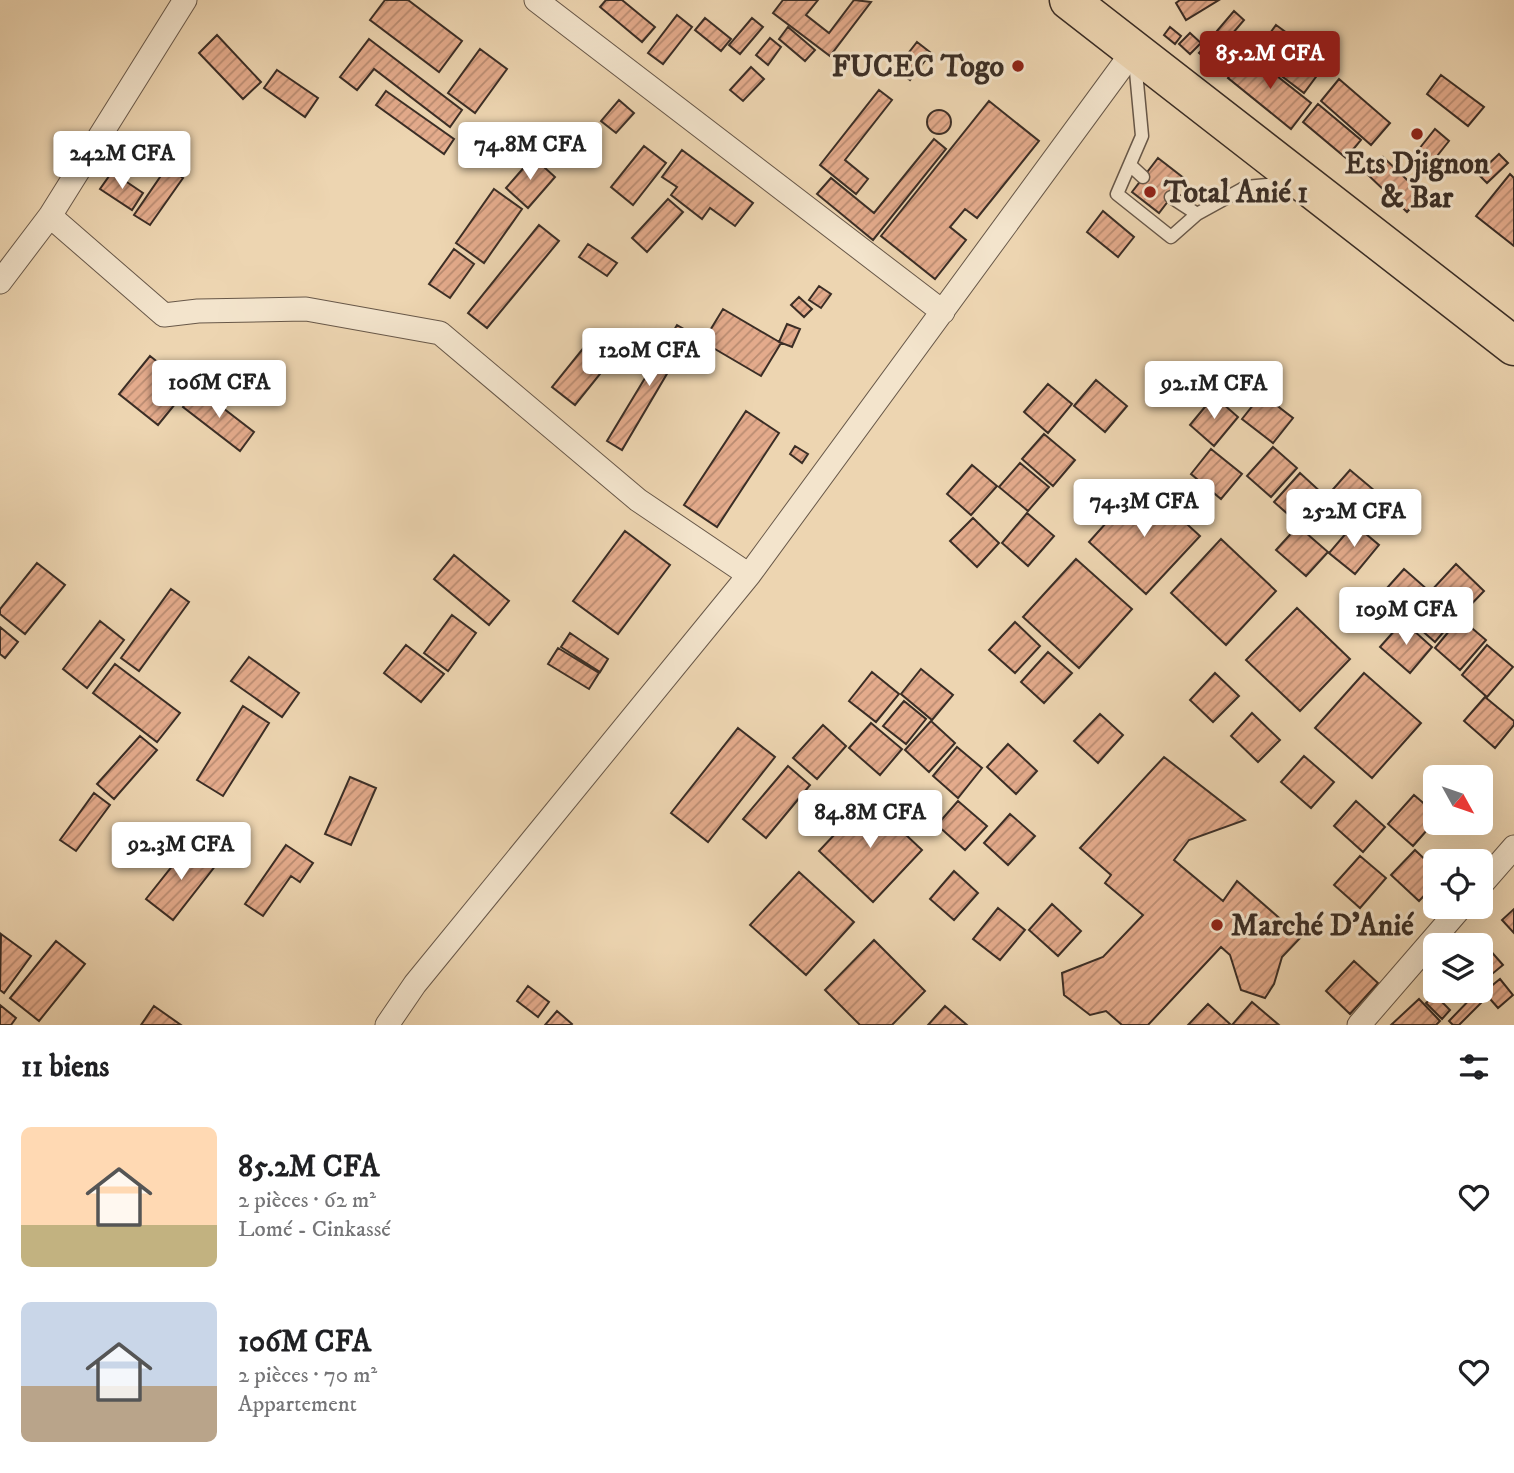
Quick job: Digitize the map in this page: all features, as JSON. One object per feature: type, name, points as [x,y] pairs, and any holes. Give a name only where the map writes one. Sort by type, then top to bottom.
[{"type":"highway","points":[[1069,0],[1514,346]]},
{"type":"street","points":[[0,282],[50,216],[185,0]]},
{"type":"street","points":[[536,0],[943,312]]},
{"type":"street","points":[[387,1025],[415,984],[749,575],[1134,50]]},
{"type":"street","points":[[50,216],[164,315],[306,309],[440,333],[638,500],[749,575]]},
{"type":"street","points":[[1493,871],[1514,847]]},
{"type":"street","points":[[1359,1025],[1451,919]]},
{"type":"lane","points":[[1134,50],[1142,136],[1117,194],[1171,237],[1197,214],[1246,187],[1302,182]]},
{"type":"lane","points":[[1130,165],[1143,177]]},
{"type":"lane","points":[[1171,197],[1197,214]]},
{"type":"building","points":[[385,0],[408,0],[462,41],[439,72],[370,20]]},
{"type":"building","points":[[606,0],[622,0],[655,27],[642,42],[600,7]]},
{"type":"building","points":[[783,0],[818,0],[806,15],[829,33],[854,0],[871,2],[830,56],[773,13]]},
{"type":"building","points":[[1180,0],[1219,0],[1186,20],[1176,3]]},
{"type":"building","points":[[1234,11],[1244,20],[1227,40],[1217,31]]},
{"type":"building","points":[[677,15],[692,27],[663,64],[648,53]]},
{"type":"building","points":[[705,18],[731,39],[721,51],[695,30]]},
{"type":"building","points":[[752,18],[763,27],[740,54],[729,45]]},
{"type":"building","points":[[1276,25],[1327,62],[1304,93],[1254,55]]},
{"type":"building","points":[[788,27],[815,50],[805,61],[779,39]]},
{"type":"building","points":[[1170,27],[1181,36],[1175,44],[1164,35]]},
{"type":"building","points":[[1190,33],[1201,43],[1190,54],[1179,44]]},
{"type":"building","points":[[217,35],[261,82],[243,99],[199,53]]},
{"type":"building","points":[[770,38],[781,47],[768,65],[756,55]]},
{"type":"building","points":[[369,39],[462,110],[450,127],[374,69],[357,90],[340,77]]},
{"type":"building","points":[[917,42],[931,53],[910,80],[896,69]]},
{"type":"building","points":[[1207,44],[1229,64],[1222,73],[1199,53]]},
{"type":"building","points":[[480,49],[507,69],[475,113],[448,93]]},
{"type":"building","points":[[1248,53],[1311,103],[1291,129],[1228,78]]},
{"type":"building","points":[[751,67],[764,79],[743,101],[730,90]]},
{"type":"building","points":[[277,70],[318,98],[305,117],[264,88]]},
{"type":"building","points":[[1441,75],[1484,107],[1468,126],[1427,94]]},
{"type":"building","points":[[1339,79],[1390,123],[1371,145],[1321,101]]},
{"type":"building","points":[[879,90],[892,100],[845,160],[868,179],[856,194],[820,165]]},
{"type":"building","points":[[386,91],[454,139],[444,154],[376,105]]},
{"type":"building","points":[[619,100],[634,113],[616,133],[601,121]]},
{"type":"building","points":[[989,101],[1039,141],[977,218],[965,209],[950,227],[966,240],[935,279],[881,236]]},
{"type":"building","points":[[1318,104],[1361,140],[1346,158],[1303,122]]},
{"type":"building","points":[[939,110],[948,113],[951,122],[948,131],[939,134],[930,131],[927,122],[930,113]]},
{"type":"building","points":[[1435,129],[1449,141],[1429,166],[1415,154]]},
{"type":"building","points":[[934,139],[946,149],[873,240],[817,194],[831,178],[874,213]]},
{"type":"building","points":[[644,146],[666,163],[633,205],[611,187]]},
{"type":"building","points":[[682,150],[753,203],[735,226],[710,208],[702,219],[671,195],[677,187],[662,177]]},
{"type":"building","points":[[1499,154],[1508,163],[1487,183],[1478,174]]},
{"type":"building","points":[[533,157],[555,177],[528,208],[506,188]]},
{"type":"building","points":[[1383,157],[1423,195],[1407,212],[1367,174]]},
{"type":"building","points":[[1158,158],[1185,179],[1159,213],[1132,192]]},
{"type":"building","points":[[167,167],[183,178],[150,225],[134,215]]},
{"type":"building","points":[[112,172],[143,193],[132,210],[100,189]]},
{"type":"building","points":[[1510,174],[1514,178],[1514,246],[1476,216]]},
{"type":"building","points":[[494,189],[522,209],[484,263],[456,243]]},
{"type":"building","points":[[668,199],[683,212],[647,252],[632,238]]},
{"type":"building","points":[[1103,211],[1134,237],[1118,257],[1087,232]]},
{"type":"building","points":[[539,225],[559,241],[487,328],[468,313]]},
{"type":"building","points":[[588,244],[617,263],[607,276],[579,257]]},
{"type":"building","points":[[454,249],[474,264],[450,298],[429,284]]},
{"type":"building","points":[[819,286],[831,294],[821,308],[809,300]]},
{"type":"building","points":[[799,297],[812,309],[804,317],[791,305]]},
{"type":"building","points":[[723,309],[781,343],[761,376],[703,342]]},
{"type":"building","points":[[787,324],[800,329],[792,347],[779,342]]},
{"type":"building","points":[[677,325],[691,333],[622,450],[607,441]]},
{"type":"building","points":[[598,330],[621,348],[575,405],[552,387]]},
{"type":"building","points":[[150,356],[189,387],[158,425],[119,394]]},
{"type":"building","points":[[1096,380],[1127,406],[1105,432],[1074,406]]},
{"type":"building","points":[[1048,384],[1072,404],[1048,433],[1024,412]]},
{"type":"building","points":[[197,388],[254,432],[240,451],[183,407]]},
{"type":"building","points":[[1262,394],[1293,418],[1273,443],[1242,419]]},
{"type":"building","points":[[1214,396],[1238,417],[1214,446],[1190,425]]},
{"type":"building","points":[[746,411],[779,433],[717,527],[684,505]]},
{"type":"building","points":[[1044,434],[1075,460],[1053,486],[1022,459]]},
{"type":"building","points":[[795,446],[808,454],[802,463],[790,454]]},
{"type":"building","points":[[1273,447],[1297,468],[1271,497],[1247,476]]},
{"type":"building","points":[[1211,449],[1242,474],[1221,499],[1191,474]]},
{"type":"building","points":[[1020,463],[1049,487],[1028,511],[999,487]]},
{"type":"building","points":[[972,465],[997,486],[971,515],[947,494]]},
{"type":"building","points":[[1350,470],[1381,496],[1358,521],[1328,495]]},
{"type":"building","points":[[1300,473],[1324,495],[1298,523],[1274,502]]},
{"type":"building","points":[[1142,483],[1200,536],[1146,594],[1089,542]]},
{"type":"building","points":[[1027,513],[1054,536],[1028,566],[1002,543]]},
{"type":"building","points":[[973,518],[999,543],[977,567],[950,541]]},
{"type":"building","points":[[1354,524],[1379,545],[1355,574],[1329,553]]},
{"type":"building","points":[[1298,526],[1328,552],[1306,576],[1276,550]]},
{"type":"building","points":[[625,531],[670,565],[618,634],[573,601]]},
{"type":"building","points":[[1221,539],[1276,591],[1226,645],[1171,593]]},
{"type":"building","points":[[454,555],[509,601],[489,625],[434,579]]},
{"type":"building","points":[[1076,559],[1132,609],[1079,668],[1023,617]]},
{"type":"building","points":[[37,563],[65,585],[25,634],[0,614],[0,609]]},
{"type":"building","points":[[1456,564],[1484,591],[1459,617],[1431,591]]},
{"type":"building","points":[[1404,569],[1429,591],[1404,619],[1379,597]]},
{"type":"building","points":[[171,589],[189,602],[139,671],[121,658]]},
{"type":"building","points":[[1433,597],[1456,617],[1435,642],[1412,622]]},
{"type":"building","points":[[1297,608],[1350,659],[1300,711],[1246,660]]},
{"type":"building","points":[[452,615],[476,633],[448,671],[424,653]]},
{"type":"building","points":[[1460,618],[1486,640],[1460,670],[1435,648]]},
{"type":"building","points":[[100,621],[124,640],[87,688],[63,669]]},
{"type":"building","points":[[1403,621],[1432,647],[1410,673],[1380,647]]},
{"type":"building","points":[[1015,622],[1040,646],[1015,673],[989,650]]},
{"type":"building","points":[[0,627],[18,642],[5,658],[0,654]]},
{"type":"building","points":[[570,633],[608,659],[600,672],[561,647]]},
{"type":"building","points":[[406,645],[444,674],[421,702],[384,673]]},
{"type":"building","points":[[1487,645],[1513,667],[1487,697],[1462,675]]},
{"type":"building","points":[[558,648],[599,673],[589,689],[548,664]]},
{"type":"building","points":[[1048,652],[1072,673],[1044,703],[1021,682]]},
{"type":"building","points":[[249,657],[299,693],[282,717],[231,681]]},
{"type":"building","points":[[115,664],[180,713],[157,742],[93,693]]},
{"type":"building","points":[[921,669],[953,695],[932,720],[901,694]]},
{"type":"building","points":[[872,672],[899,694],[876,722],[849,701]]},
{"type":"building","points":[[1215,673],[1239,696],[1213,722],[1190,700]]},
{"type":"building","points":[[1364,673],[1421,723],[1372,778],[1315,728]]},
{"type":"building","points":[[1485,697],[1514,721],[1514,725],[1495,748],[1464,721]]},
{"type":"building","points":[[904,701],[926,719],[906,744],[883,726]]},
{"type":"building","points":[[243,706],[269,723],[223,796],[197,780]]},
{"type":"building","points":[[1252,713],[1280,740],[1258,762],[1231,736]]},
{"type":"building","points":[[1100,714],[1123,735],[1098,763],[1074,741]]},
{"type":"building","points":[[931,721],[955,743],[929,772],[905,750]]},
{"type":"building","points":[[871,723],[902,749],[880,775],[849,748]]},
{"type":"building","points":[[823,725],[846,746],[817,779],[793,758]]},
{"type":"building","points":[[738,728],[775,757],[708,842],[671,813]]},
{"type":"building","points":[[140,736],[157,750],[114,799],[97,784]]},
{"type":"building","points":[[1008,744],[1037,771],[1016,794],[987,767]]},
{"type":"building","points":[[957,747],[982,768],[958,798],[933,776]]},
{"type":"building","points":[[1304,756],[1334,782],[1311,808],[1281,782]]},
{"type":"building","points":[[1164,757],[1245,820],[1189,840],[1174,860],[1223,901],[1237,881],[1301,937],[1282,957],[1274,984],[1265,998],[1241,990],[1230,955],[1221,947],[1148,1025],[1122,1025],[1106,1011],[1090,1015],[1064,995],[1062,973],[1103,957],[1143,915],[1105,883],[1111,875],[1080,848]]},
{"type":"building","points":[[788,766],[810,785],[766,838],[743,819]]},
{"type":"building","points":[[350,777],[376,788],[351,845],[325,834]]},
{"type":"building","points":[[94,793],[110,805],[76,851],[60,840]]},
{"type":"building","points":[[1414,795],[1423,803],[1423,835],[1413,846],[1388,824]]},
{"type":"building","points":[[868,799],[922,850],[873,902],[819,851]]},
{"type":"building","points":[[958,801],[987,826],[965,850],[937,825]]},
{"type":"building","points":[[1356,801],[1385,827],[1363,852],[1334,826]]},
{"type":"building","points":[[1010,814],[1035,836],[1008,865],[984,843]]},
{"type":"building","points":[[189,845],[216,865],[173,920],[146,899]]},
{"type":"building","points":[[286,845],[313,863],[300,882],[291,876],[263,916],[245,904]]},
{"type":"building","points":[[1415,850],[1423,858],[1423,897],[1419,901],[1391,875]]},
{"type":"building","points":[[1360,856],[1386,878],[1360,908],[1334,885]]},
{"type":"building","points":[[954,871],[978,893],[954,920],[930,899]]},
{"type":"building","points":[[799,872],[854,922],[806,975],[750,925]]},
{"type":"building","points":[[1052,904],[1081,931],[1058,956],[1029,930]]},
{"type":"building","points":[[998,908],[1025,930],[1000,960],[973,939]]},
{"type":"building","points":[[1514,909],[1514,933],[1502,920]]},
{"type":"building","points":[[1,934],[31,956],[4,993],[0,990]]},
{"type":"building","points":[[874,940],[925,991],[892,1025],[860,1025],[825,990]]},
{"type":"building","points":[[56,941],[85,964],[39,1021],[10,998]]},
{"type":"building","points":[[1493,954],[1503,965],[1493,973]]},
{"type":"building","points":[[1354,961],[1378,983],[1350,1014],[1326,991]]},
{"type":"building","points":[[1500,979],[1513,995],[1498,1008],[1493,1002],[1493,985]]},
{"type":"building","points":[[528,986],[549,1002],[538,1017],[517,1001]]},
{"type":"building","points":[[1419,999],[1440,1021],[1436,1025],[1391,1025]]},
{"type":"building","points":[[1252,1002],[1279,1025],[1232,1025]]},
{"type":"building","points":[[1426,1003],[1443,1003],[1450,1010],[1442,1019]]},
{"type":"building","points":[[1466,1003],[1481,1003],[1459,1025],[1453,1025],[1449,1021]]},
{"type":"building","points":[[1208,1004],[1230,1024],[1188,1025]]},
{"type":"building","points":[[0,1005],[16,1018],[11,1025],[0,1025]]},
{"type":"building","points":[[154,1006],[181,1025],[141,1025]]},
{"type":"building","points":[[945,1006],[967,1025],[928,1025]]},
{"type":"building","points":[[557,1011],[572,1024],[545,1025]]},
{"type":"place","name":"FUCEC Togo","points":[[1018,66]]},
{"type":"place","name":"Ets Djignon & Bar","points":[[1417,134]]},
{"type":"place","name":"Total Anié 1","points":[[1150,192]]},
{"type":"place","name":"Marché D'Anié","points":[[1217,925]]}]
